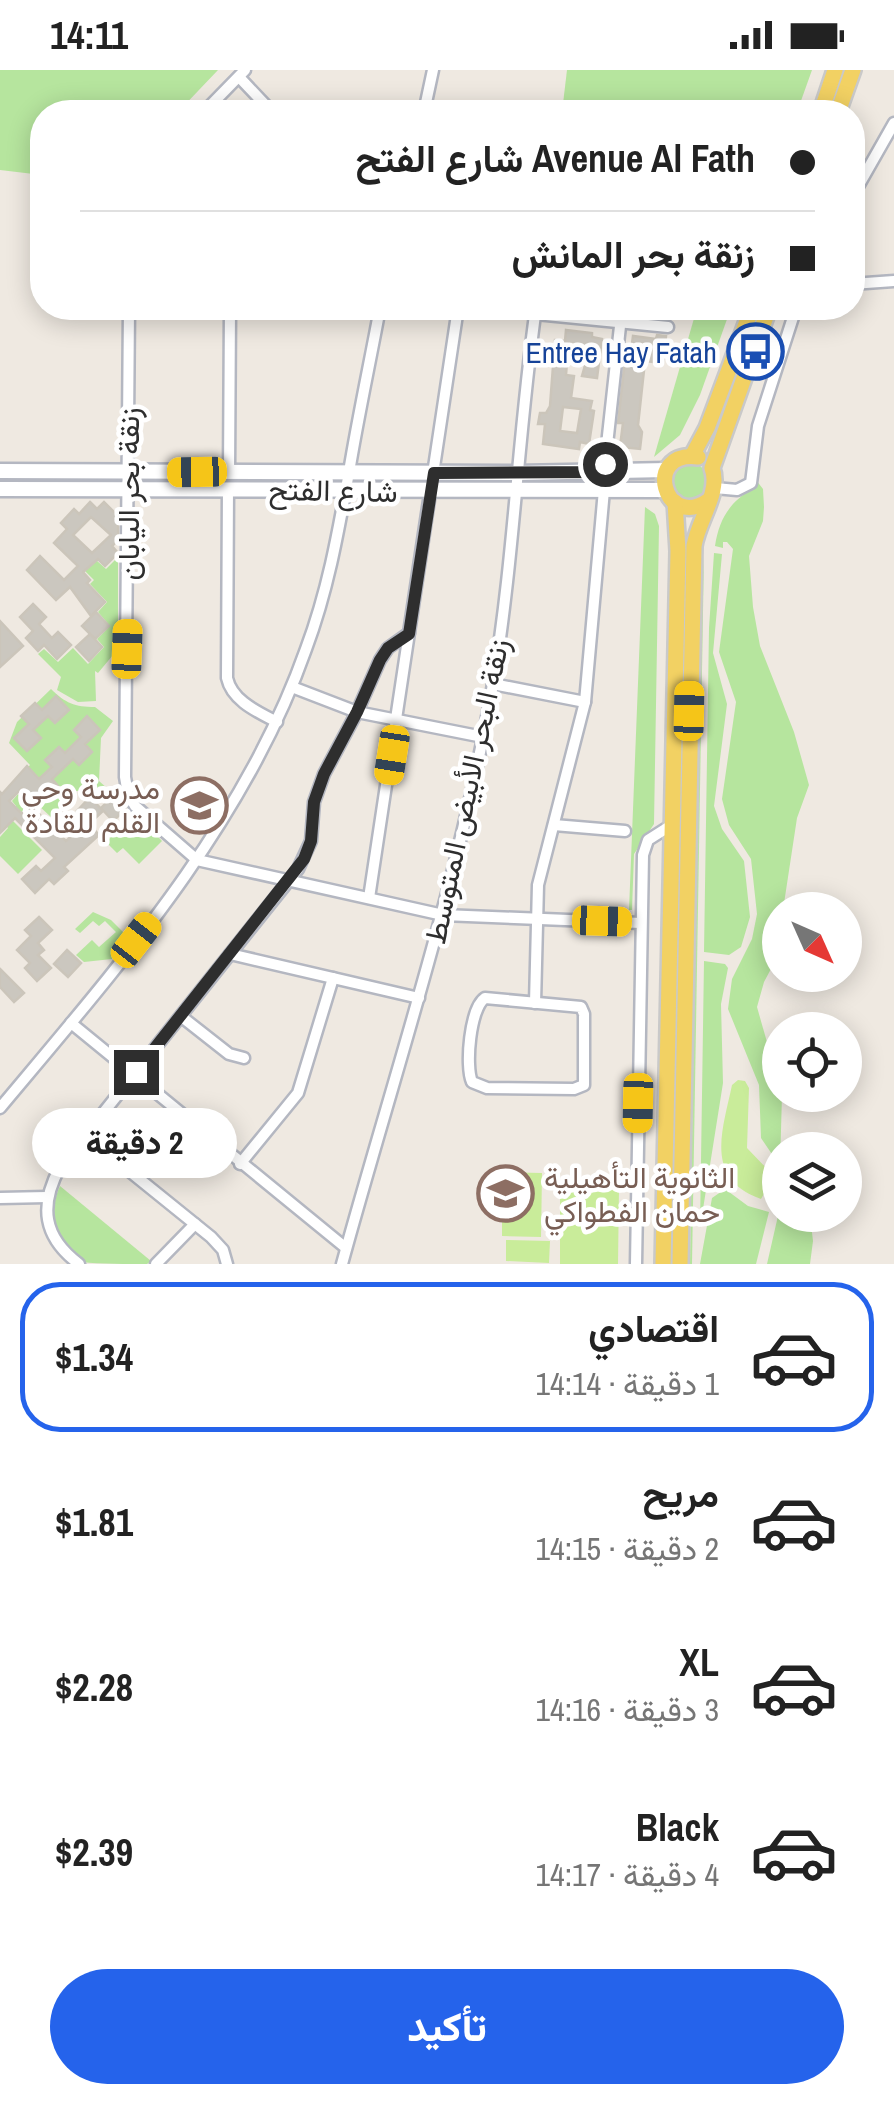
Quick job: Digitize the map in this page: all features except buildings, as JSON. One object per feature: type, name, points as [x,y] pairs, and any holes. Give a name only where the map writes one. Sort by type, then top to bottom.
[{"type":"main road","points":[[825,100],[835,70]]},
{"type":"main road","points":[[843,100],[854,70]]},
{"type":"main road","points":[[692,456],[707,428],[748,320]]},
{"type":"main road","points":[[680,1264],[691,601],[696,534],[712,494],[712,468],[764,320]]},
{"type":"main road","points":[[663,1264],[678,551],[667,470],[677,459],[692,456],[712,468]]},
{"type":"main road","points":[[670,496],[696,507],[712,494]]},
{"type":"street","points":[[427,100],[433,70]]},
{"type":"street","points":[[216,100],[242,73],[263,100]]},
{"type":"street","points":[[865,174],[894,123]]},
{"type":"street","points":[[865,283],[894,281]]},
{"type":"street","name":"زنقة بحر اليابان","points":[[128,320],[125,733],[128,794],[138,810],[198,860],[443,916],[641,922]]},
{"type":"street","points":[[229,472],[230,320]]},
{"type":"street","points":[[0,1108],[198,860],[278,722],[333,559],[378,320]]},
{"type":"street","points":[[369,898],[456,320]]},
{"type":"street","name":"زنقة البحر الأبيض المتوسط","points":[[342,1264],[443,916],[493,684],[535,320]]},
{"type":"street","points":[[601,320],[668,327]]},
{"type":"street","points":[[604,472],[620,320]]},
{"type":"street","points":[[712,494],[751,483],[754,443],[792,320]]},
{"type":"street","points":[[0,471],[667,470]]},
{"type":"street","points":[[228,488],[228,686],[248,706],[278,722]]},
{"type":"street","name":"شارع الفتح","points":[[0,489],[604,490],[670,496]]},
{"type":"street","points":[[536,1002],[538,885],[584,702],[604,490]]},
{"type":"street","points":[[80,1264],[63,1258],[52,1234],[47,1197],[60,1167],[304,859],[311,841],[317,789],[380,660],[388,648],[409,634]]},
{"type":"street","points":[[493,684],[584,702]]},
{"type":"street","points":[[292,687],[357,712],[482,736]]},
{"type":"street","points":[[554,825],[625,831]]},
{"type":"street","points":[[636,1264],[644,849],[652,836],[670,826]]},
{"type":"street","points":[[230,954],[419,998]]},
{"type":"street","points":[[240,1164],[298,1092],[333,978]]},
{"type":"street","points":[[484,998],[536,1002],[573,1004],[583,1010],[584,1085],[475,1085],[468,1069],[478,1003],[484,998]]},
{"type":"street","points":[[182,1016],[229,1054],[244,1058]]},
{"type":"street","points":[[71,1023],[346,1248]]},
{"type":"street","points":[[86,1136],[194,1224],[222,1250],[227,1264]]},
{"type":"street","points":[[0,1198],[47,1197]]},
{"type":"street","points":[[156,1264],[194,1224]]},
{"type":"green space","points":[[0,70],[218,70],[189,100],[30,100],[30,174],[0,170]]},
{"type":"green space","points":[[567,70],[812,70],[801,100],[563,100]]},
{"type":"green space","points":[[694,320],[727,320],[700,395],[680,435],[654,457]]},
{"type":"green space","points":[[690,463],[703,468],[708,481],[703,494],[690,499],[677,494],[672,481],[677,468]]},
{"type":"green space","points":[[756,480],[763,489],[764,507],[763,521],[749,556],[760,646],[794,732],[809,785],[797,818],[786,892],[762,892],[762,989],[757,1007],[762,1025],[762,1112],[782,1112],[781,1132],[762,1132],[762,1139],[759,1085],[728,1009],[732,979],[752,939],[757,914],[751,859],[729,825],[722,799],[736,702],[719,652],[733,549],[727,542],[723,542],[723,548],[715,546],[727,512],[752,489]]},
{"type":"green space","points":[[645,507],[655,514],[659,526],[654,824],[634,854],[629,910]]},
{"type":"green space","points":[[704,553],[692,1264],[690,1264],[700,630]]},
{"type":"green space","points":[[714,553],[722,554],[713,653],[727,704],[714,806],[722,829],[744,861],[750,917],[741,947],[729,955],[704,952],[709,628]]},
{"type":"green space","points":[[118,557],[118,649],[98,673],[95,671],[96,701],[78,702],[57,690],[61,677],[38,654],[44,649],[58,662],[73,648],[88,664],[104,647],[97,639],[110,626],[98,612],[107,602],[90,584],[94,580],[85,571],[96,560],[106,569]]},
{"type":"green space","points":[[51,689],[71,703],[95,707],[113,721],[101,738],[99,781],[108,789],[76,791],[51,817],[13,782],[30,765],[9,743],[17,722]]},
{"type":"green space","points":[[18,794],[29,804],[13,821],[42,850],[18,874],[0,856],[0,837],[8,828],[2,821],[16,806],[12,801]]},
{"type":"green space","points":[[135,813],[162,841],[139,864],[123,848],[117,853],[106,842]]},
{"type":"green space","points":[[93,912],[111,920],[130,939],[112,959],[84,962],[76,955],[92,940],[99,947],[116,932],[105,921],[99,926],[93,921],[80,933],[75,929]]},
{"type":"green space","points":[[704,961],[728,968],[721,1004],[723,1083],[700,1228]]},
{"type":"green space","points":[[738,1080],[745,1081],[749,1088],[747,1148],[762,1164],[761,1199],[743,1190],[724,1166],[722,1135],[732,1085]]},
{"type":"green space","points":[[502,1172],[542,1173],[541,1237],[502,1236]]},
{"type":"green space","points":[[60,1186],[151,1261],[97,1263],[82,1262],[72,1256],[58,1239],[55,1228],[54,1207]]},
{"type":"green space","points":[[560,1188],[619,1188],[618,1264],[560,1264]]},
{"type":"green space","points":[[725,1189],[748,1206],[762,1210],[764,1232],[756,1264],[700,1264],[712,1198]]},
{"type":"green space","points":[[774,1232],[812,1232],[810,1264],[767,1264]]},
{"type":"green space","points":[[506,1240],[550,1241],[549,1263],[506,1261]]},
{"type":"place","name":"Entree Hay Fatah","points":[[756,352]]},
{"type":"place","name":"مدرسة وحي القلم للقادة","points":[[199,805]]},
{"type":"place","name":"الثانوية التأهيلية حمان الفطواكي","points":[[505,1194]]},
{"type":"route","points":[[136,1072],[304,859],[311,841],[317,789],[324,774],[380,660],[388,648],[409,634],[434,473],[604,472],[605,464]]}]
